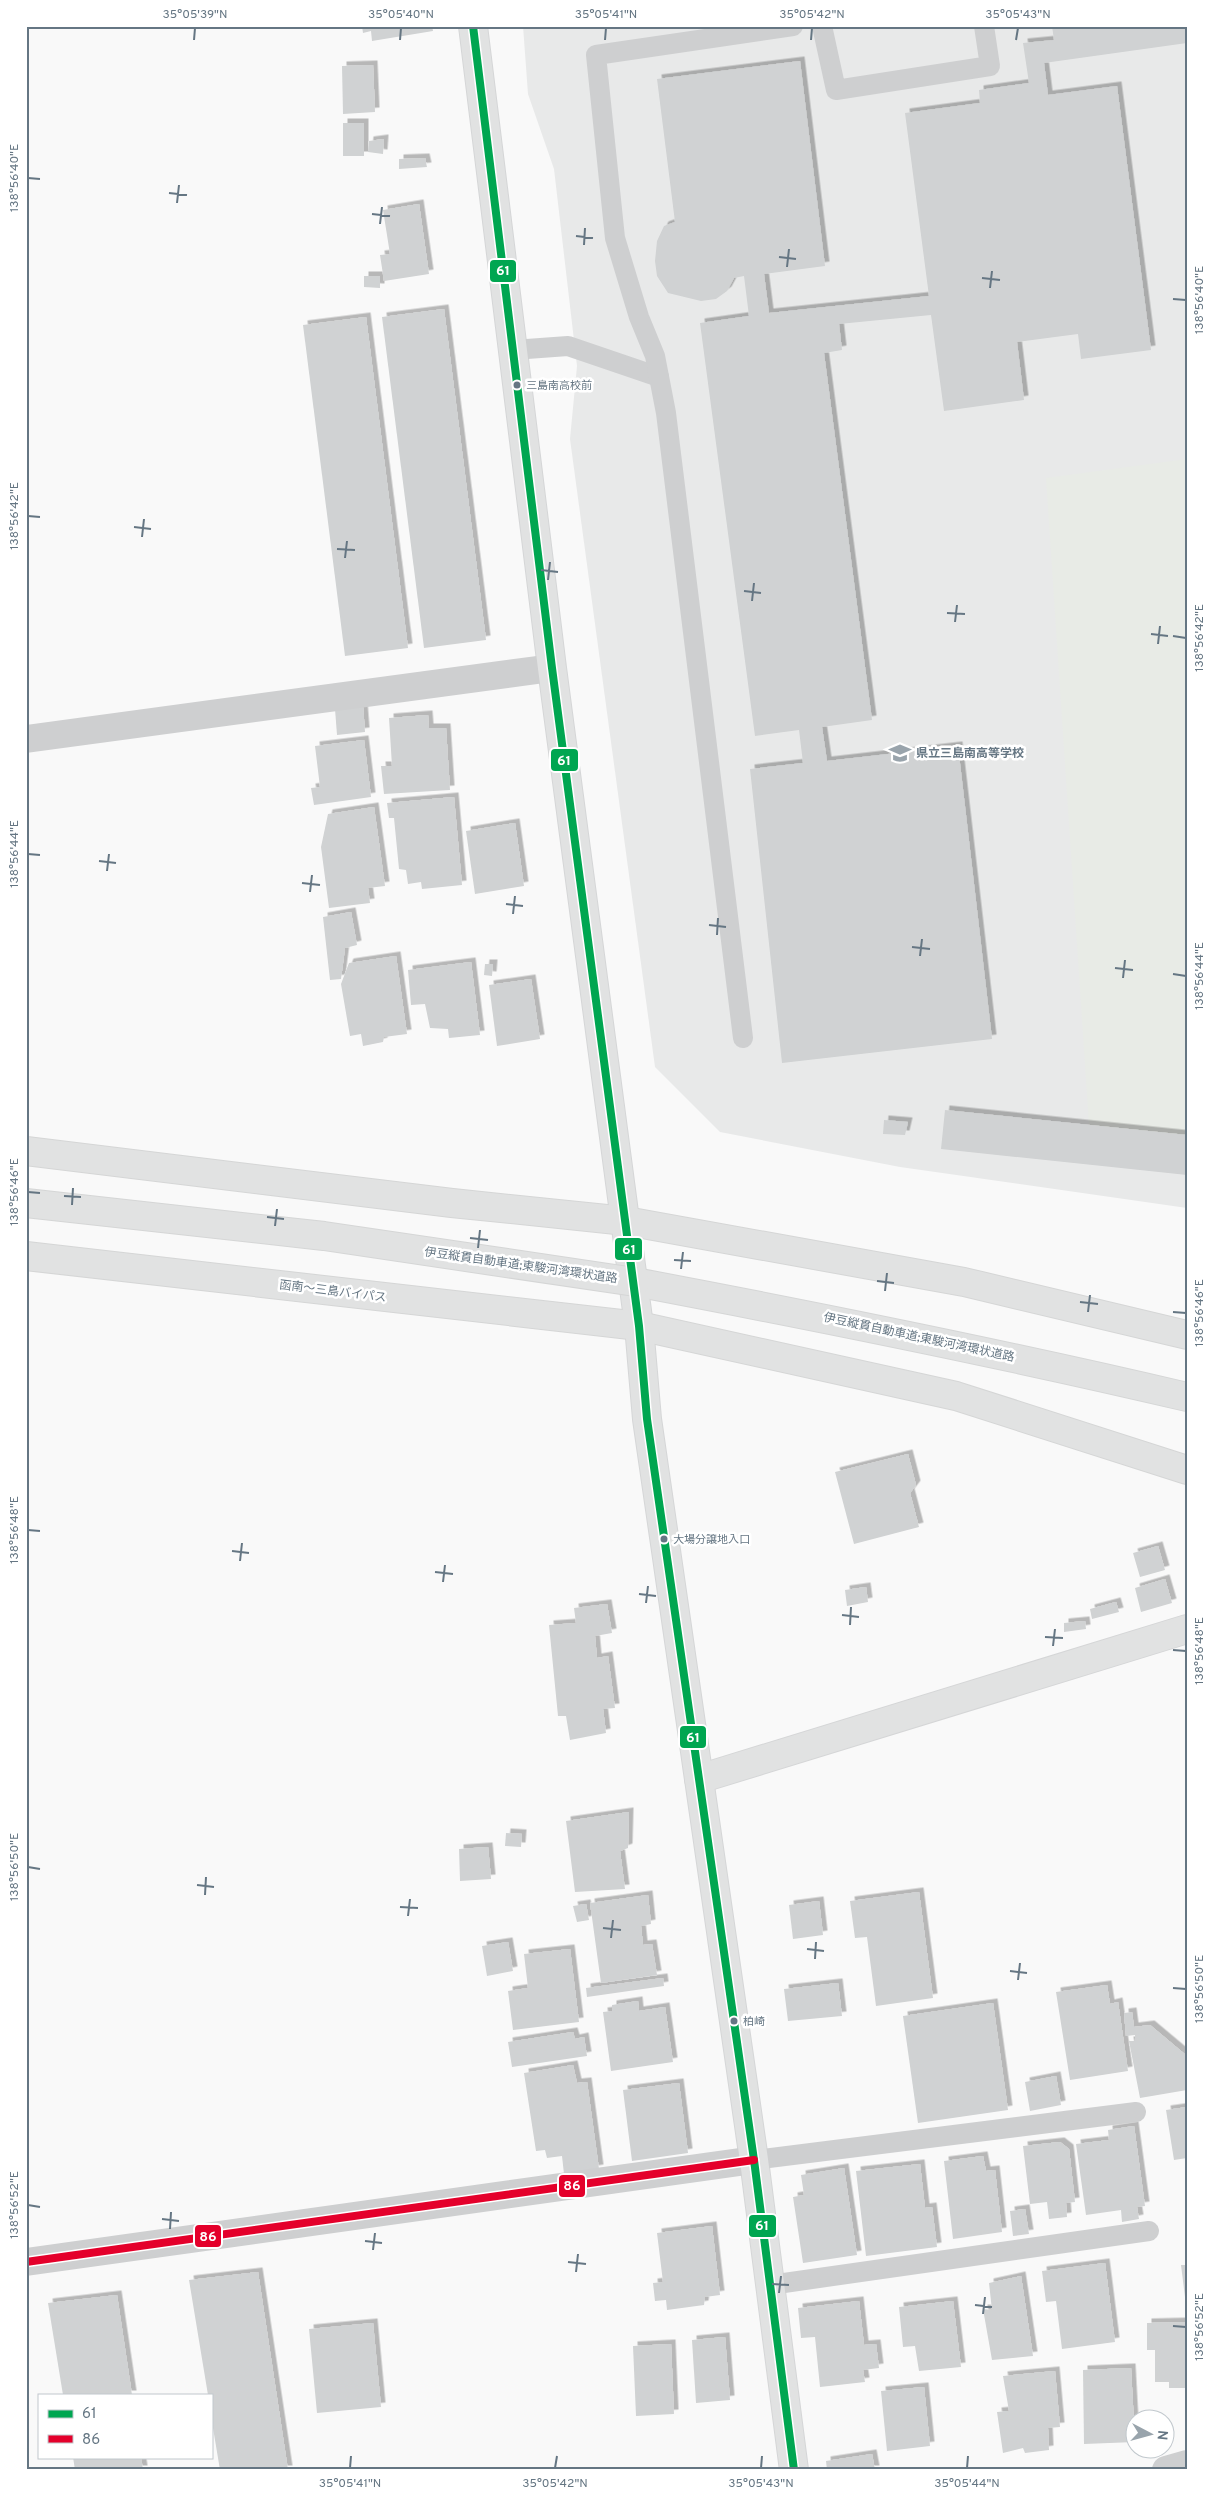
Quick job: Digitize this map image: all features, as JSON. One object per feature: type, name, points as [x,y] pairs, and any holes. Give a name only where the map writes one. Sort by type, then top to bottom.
[{"type":"main road","points":[[473,26],[552,668],[626,1221],[639,1326],[647,1419],[754,2160],[794,2470]]},
{"type":"main road","points":[[26,1151],[442,1202],[626,1221],[964,1282],[1187,1335]]},
{"type":"main road","name":"伊豆縦貫自動車道;東駿河湾環状道路","points":[[26,1203],[324,1236],[622,1280],[872,1327],[1032,1360],[1187,1397]]},
{"type":"main road","name":"函南～三島バイパス","points":[[26,1256],[639,1326],[956,1396],[1187,1470]]},
{"type":"main road","points":[[699,1778],[1187,1629]]},
{"type":"street","points":[[26,739],[552,668]]},
{"type":"street","points":[[26,2262],[754,2160]]},
{"type":"street","points":[[1166,2470],[1187,2464]]},
{"type":"lane","points":[[743,1038],[666,413],[655,356],[639,317],[614,238],[596,55],[793,26]]},
{"type":"lane","points":[[822,26],[836,90],[990,66],[984,26]]},
{"type":"lane","points":[[513,350],[568,346],[659,377]]},
{"type":"lane","points":[[754,2160],[1136,2112]]},
{"type":"lane","points":[[770,2285],[1149,2231]]},
{"type":"shaded area","name":"県立三島南高等学校","points":[[523,26],[1187,26],[1187,1208],[900,1167],[720,1132],[655,1067],[570,439],[577,366],[554,169],[528,94]]},
{"type":"shaded area","points":[[1187,459],[1187,1140],[1089,1125],[1046,478]]},
{"type":"building","points":[[362,26],[432,26],[433,31],[372,41],[371,31],[363,33]]},
{"type":"building","points":[[1052,26],[1187,26],[1187,43],[1044,63],[1048,95],[1117,86],[1151,350],[1081,359],[1078,334],[1017,342],[1024,400],[944,411],[931,315],[839,324],[842,350],[824,353],[872,720],[822,727],[827,761],[958,746],[992,1039],[782,1063],[750,769],[803,763],[799,730],[755,736],[700,323],[749,316],[744,276],[734,278],[727,291],[716,299],[701,301],[668,293],[657,276],[655,261],[657,241],[664,226],[675,222],[657,79],[800,61],[825,266],[764,274],[769,313],[929,296],[905,113],[980,103],[979,90],[1029,83],[1023,43],[1054,40]]},
{"type":"building","points":[[373,65],[375,112],[343,114],[342,66]]},
{"type":"building","points":[[343,123],[364,123],[364,156],[343,156]]},
{"type":"building","points":[[384,139],[383,154],[368,152],[369,141]]},
{"type":"building","points":[[425,158],[427,167],[399,169],[399,159]]},
{"type":"building","points":[[419,204],[429,274],[384,281],[380,255],[390,254],[383,210]]},
{"type":"building","points":[[364,276],[380,276],[380,288],[364,287]]},
{"type":"building","points":[[444,309],[486,640],[424,648],[382,317]]},
{"type":"building","points":[[366,317],[408,648],[345,656],[303,325]]},
{"type":"building","points":[[363,706],[365,732],[337,735],[335,709]]},
{"type":"building","points":[[428,715],[429,728],[446,728],[450,790],[384,794],[381,766],[392,766],[389,718]]},
{"type":"building","points":[[364,740],[371,797],[314,805],[311,788],[320,787],[315,746]]},
{"type":"building","points":[[454,797],[462,885],[422,889],[421,882],[408,884],[406,870],[399,869],[394,818],[389,818],[387,803]]},
{"type":"building","points":[[374,807],[385,886],[368,888],[370,903],[329,908],[321,847],[328,814]]},
{"type":"building","points":[[515,823],[524,886],[475,894],[466,831]]},
{"type":"building","points":[[351,912],[357,945],[345,948],[341,979],[330,980],[323,917]]},
{"type":"building","points":[[396,956],[407,1034],[384,1037],[383,1042],[363,1046],[361,1034],[350,1036],[341,984],[349,963]]},
{"type":"building","points":[[471,962],[480,1035],[449,1038],[448,1029],[430,1028],[425,1004],[411,1005],[408,970]]},
{"type":"building","points":[[485,964],[493,964],[492,976],[484,975]]},
{"type":"building","points":[[531,979],[540,1039],[497,1046],[489,985]]},
{"type":"building","points":[[945,1110],[1187,1135],[1187,1175],[941,1149]]},
{"type":"building","points":[[884,1120],[908,1122],[905,1135],[883,1134]]},
{"type":"building","points":[[908,1454],[916,1485],[910,1493],[919,1527],[854,1544],[835,1472]]},
{"type":"building","points":[[1158,1546],[1165,1570],[1140,1577],[1133,1553]]},
{"type":"building","points":[[1165,1579],[1172,1603],[1141,1612],[1135,1588]]},
{"type":"building","points":[[866,1587],[868,1602],[847,1606],[845,1590]]},
{"type":"building","points":[[1116,1602],[1119,1612],[1092,1619],[1090,1609]]},
{"type":"building","points":[[607,1604],[612,1633],[595,1636],[597,1658],[608,1656],[615,1708],[603,1709],[606,1733],[570,1740],[566,1716],[558,1716],[549,1625],[576,1623],[574,1608]]},
{"type":"building","points":[[1085,1621],[1086,1629],[1064,1632],[1064,1623]]},
{"type":"building","points":[[629,1812],[628,1848],[620,1851],[625,1889],[575,1892],[566,1821]]},
{"type":"building","points":[[506,1833],[522,1834],[521,1847],[505,1846]]},
{"type":"building","points":[[488,1847],[491,1879],[460,1881],[459,1849]]},
{"type":"building","points":[[919,1892],[933,1998],[876,2006],[867,1937],[855,1938],[850,1901]]},
{"type":"building","points":[[648,1895],[651,1924],[641,1926],[643,1945],[652,1944],[657,1975],[601,1983],[590,1903]]},
{"type":"building","points":[[819,1901],[823,1935],[793,1939],[789,1905]]},
{"type":"building","points":[[586,1904],[589,1920],[577,1922],[573,1906]]},
{"type":"building","points":[[508,1942],[513,1971],[487,1976],[482,1946]]},
{"type":"building","points":[[570,1949],[579,2022],[513,2030],[508,1991],[528,1988],[524,1954]]},
{"type":"building","points":[[663,1978],[664,1986],[587,1997],[586,1988]]},
{"type":"building","points":[[838,1983],[842,2016],[788,2021],[784,1989]]},
{"type":"building","points":[[1107,1985],[1110,2004],[1118,2002],[1128,2071],[1070,2080],[1056,1992]]},
{"type":"building","points":[[638,2001],[639,2011],[665,2007],[673,2062],[611,2071],[603,2012],[612,2011],[612,2005]]},
{"type":"building","points":[[993,2003],[1008,2110],[918,2123],[903,2016]]},
{"type":"building","points":[[1132,2012],[1134,2027],[1150,2025],[1187,2056],[1187,2090],[1140,2098],[1129,2041],[1135,2041],[1135,2035],[1126,2036],[1124,2013]]},
{"type":"building","points":[[573,2032],[575,2039],[584,2037],[587,2056],[512,2067],[508,2042]]},
{"type":"building","points":[[573,2065],[577,2083],[587,2082],[599,2169],[564,2174],[562,2156],[547,2158],[545,2150],[536,2151],[524,2073]]},
{"type":"building","points":[[1056,2076],[1061,2105],[1030,2111],[1025,2082]]},
{"type":"building","points":[[679,2083],[688,2153],[632,2161],[623,2090]]},
{"type":"building","points":[[1187,2107],[1187,2158],[1174,2160],[1166,2110]]},
{"type":"building","points":[[1134,2126],[1145,2206],[1137,2207],[1139,2219],[1122,2222],[1121,2210],[1086,2215],[1076,2144],[1109,2140],[1108,2130]]},
{"type":"building","points":[[1060,2142],[1069,2149],[1075,2202],[1066,2203],[1067,2217],[1049,2219],[1047,2202],[1030,2204],[1023,2146]]},
{"type":"building","points":[[983,2156],[986,2171],[995,2170],[1002,2232],[953,2239],[944,2161]]},
{"type":"building","points":[[920,2164],[925,2208],[932,2207],[937,2247],[866,2256],[856,2171]]},
{"type":"building","points":[[844,2168],[857,2255],[803,2263],[793,2197],[804,2195],[801,2175]]},
{"type":"building","points":[[1025,2209],[1029,2234],[1013,2236],[1010,2211]]},
{"type":"building","points":[[712,2226],[720,2295],[705,2297],[704,2305],[667,2310],[666,2300],[655,2301],[653,2283],[663,2282],[657,2233]]},
{"type":"building","points":[[1105,2263],[1115,2342],[1062,2349],[1056,2301],[1046,2302],[1042,2271]]},
{"type":"building","points":[[1181,2265],[1187,2265],[1187,2297],[1185,2297]]},
{"type":"building","points":[[258,2272],[288,2470],[220,2470],[212,2422],[212,2394],[208,2394],[189,2280]]},
{"type":"building","points":[[1021,2276],[1033,2356],[992,2360],[983,2309],[992,2310],[989,2283]]},
{"type":"building","points":[[117,2295],[132,2394],[63,2394],[48,2303]]},
{"type":"building","points":[[859,2301],[864,2345],[876,2344],[879,2368],[863,2370],[865,2382],[820,2387],[815,2337],[801,2338],[798,2308]]},
{"type":"building","points":[[953,2301],[961,2367],[919,2371],[915,2346],[903,2347],[899,2307]]},
{"type":"building","points":[[1187,2322],[1187,2388],[1169,2388],[1169,2382],[1155,2382],[1155,2350],[1147,2350],[1147,2323]]},
{"type":"building","points":[[373,2323],[381,2407],[317,2413],[309,2329]]},
{"type":"building","points":[[725,2337],[730,2400],[696,2403],[692,2340]]},
{"type":"building","points":[[671,2344],[674,2414],[636,2416],[633,2346]]},
{"type":"building","points":[[1131,2368],[1133,2408],[1126,2408],[1126,2442],[1084,2444],[1083,2370]]},
{"type":"building","points":[[1055,2371],[1060,2427],[1048,2428],[1049,2450],[1025,2453],[1023,2448],[1003,2453],[997,2412],[1009,2411],[1003,2376]]},
{"type":"building","points":[[924,2387],[930,2446],[887,2451],[881,2391]]},
{"type":"building","points":[[872,2454],[875,2470],[827,2470],[826,2461]]},
{"type":"building","points":[[73,2458],[141,2458],[143,2470],[75,2470]]},
{"type":"transit line","name":"61","points":[[473,26],[552,668],[639,1326],[647,1419],[754,2160],[794,2470]]},
{"type":"transit line","name":"86","points":[[26,2262],[754,2160]]},
{"type":"place","name":"三島南高校前","points":[[517,385]]},
{"type":"place","name":"県立三島南高等学校","points":[[900,753]]},
{"type":"place","name":"大場分譲地入口","points":[[664,1539]]},
{"type":"place","name":"柏崎","points":[[734,2021]]}]
